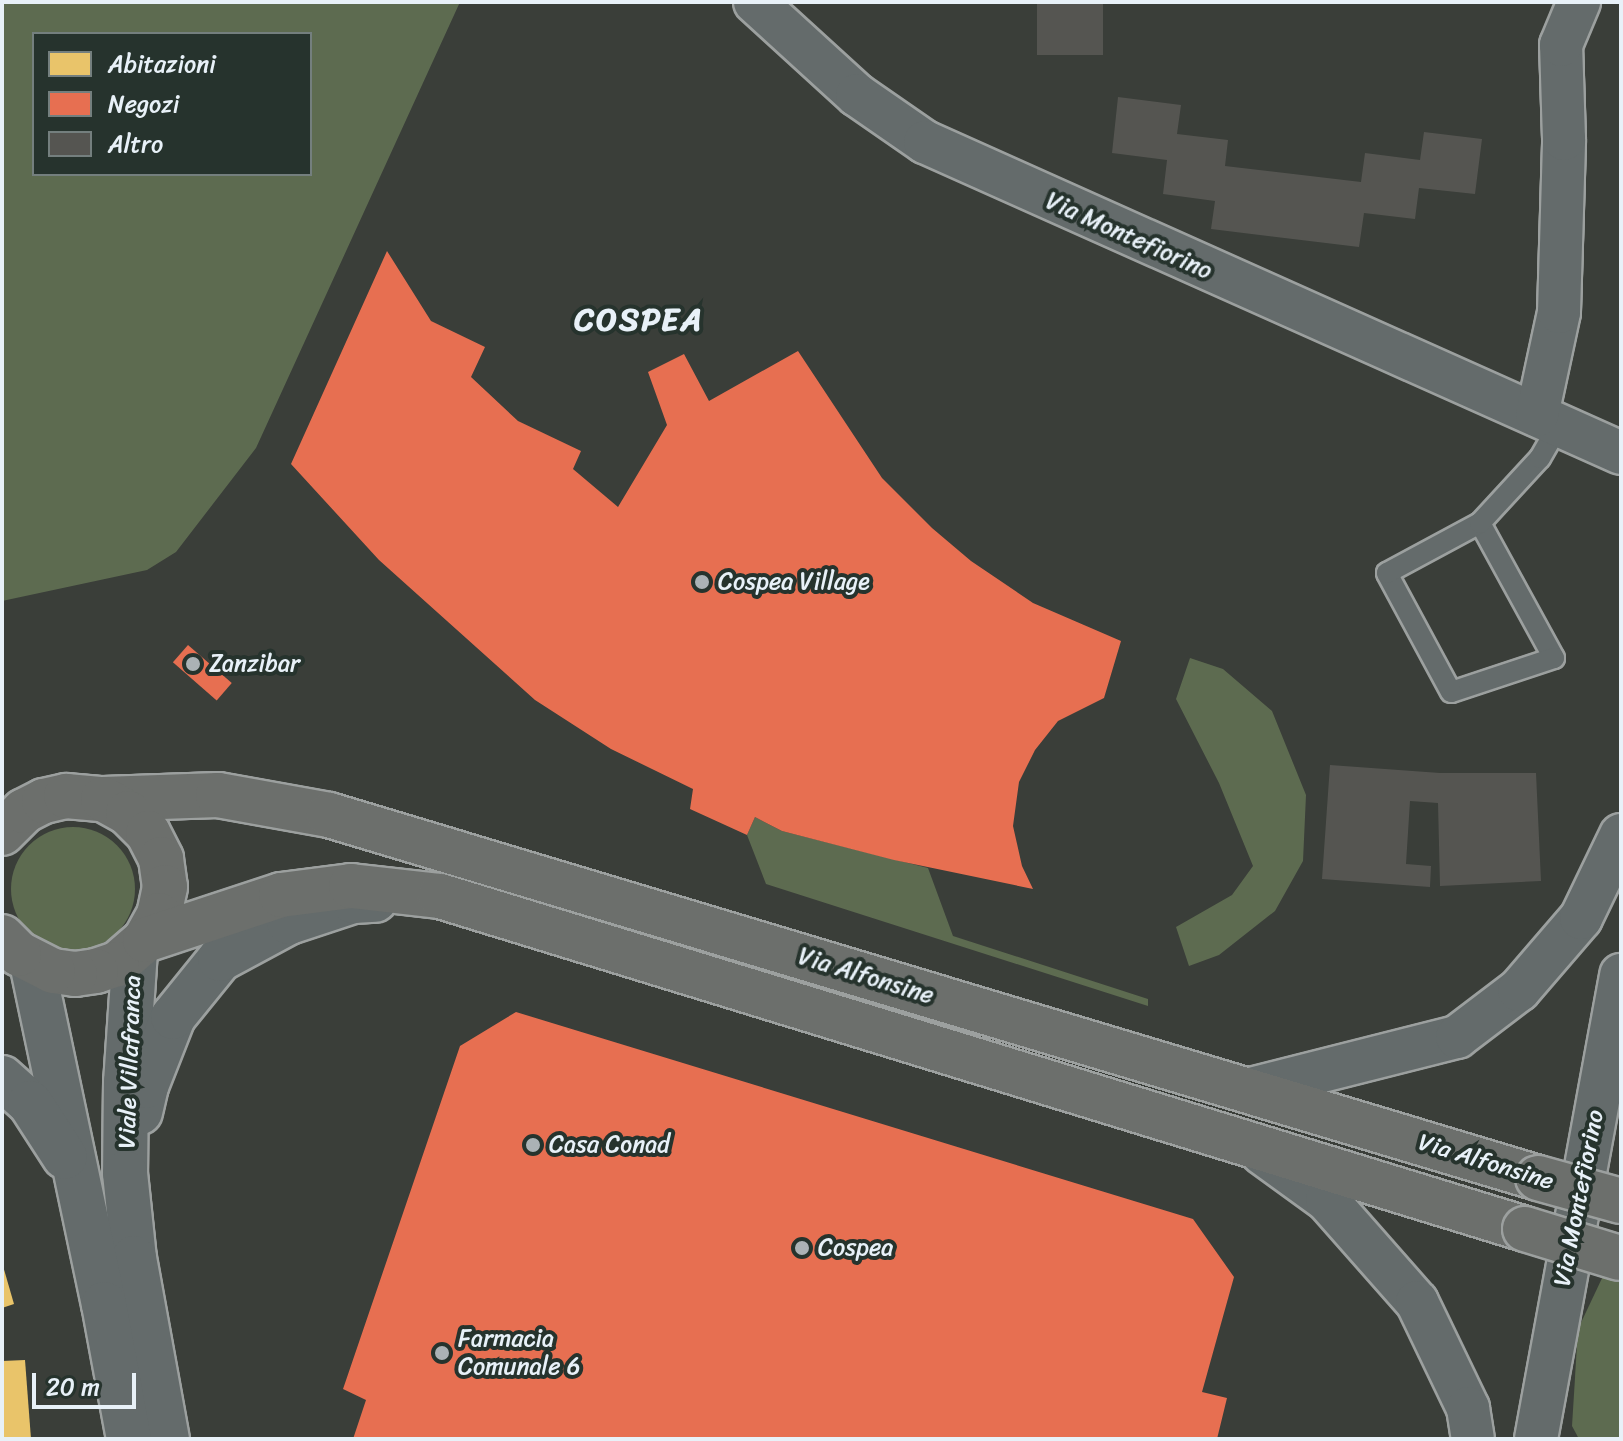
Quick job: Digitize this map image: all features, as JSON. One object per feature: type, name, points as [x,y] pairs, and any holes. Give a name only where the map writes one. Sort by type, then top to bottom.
[{"type":"main road","name":"Via Alfonsine","points":[[2,833],[24,811],[44,801],[66,796],[103,799],[218,795],[329,815],[1621,1201]]},
{"type":"main road","points":[[103,799],[128,813],[148,833],[161,859],[165,887],[159,915],[140,946]]},
{"type":"main road","name":"Via Alfonsine","points":[[14,954],[75,974],[117,964],[140,946],[281,895],[351,886],[440,896],[1620,1258]]},
{"type":"main road","name":"Viale Villafranca","points":[[125,1173],[146,1086],[173,1017],[220,959],[289,922],[353,901],[440,896]]},
{"type":"main road","name":"Viale Villafranca","points":[[140,946],[126,1082],[125,1173],[134,1258],[167,1439]]},
{"type":"main road","points":[[14,954],[78,1177],[129,1439]]},
{"type":"main road","points":[[2,1078],[30,1103],[78,1177]]},
{"type":"street","name":"Via Montefiorino","points":[[755,2],[857,95],[925,142],[1621,453]]},
{"type":"street","points":[[1548,420],[1559,312],[1564,139],[1561,45],[1579,2]]},
{"type":"street","points":[[1247,1090],[1457,1037],[1519,990],[1581,918],[1621,835]]},
{"type":"street","name":"Via Montefiorino","points":[[1536,1433],[1621,975]]},
{"type":"street","points":[[1251,1145],[1327,1200],[1417,1302],[1468,1408],[1473,1439]]},
{"type":"lane","points":[[1480,523],[1554,658],[1451,692],[1387,573],[1480,523],[1540,458],[1548,420]]},
{"type":"green space","points":[[2,2],[460,2],[256,448],[176,552],[147,570],[2,601]]},
{"type":"green space","points":[[1190,658],[1223,669],[1272,711],[1306,795],[1303,861],[1275,911],[1219,955],[1189,966],[1176,927],[1232,895],[1253,866],[1219,783],[1176,699]]},
{"type":"green space","points":[[755,817],[782,831],[928,868],[953,936],[1148,999],[1148,1006],[766,884],[747,835]]},
{"type":"green space","points":[[73,827],[97,831],[117,845],[131,865],[135,889],[131,913],[117,933],[97,947],[73,951],[49,947],[29,933],[15,913],[11,889],[15,865],[29,845],[49,831]]},
{"type":"green space","points":[[1604,1274],[1621,1280],[1621,1439],[1579,1439],[1572,1426],[1578,1329]]},
{"type":"building: Abitazioni","points":[[2,1267],[14,1304],[2,1308]]},
{"type":"building: Abitazioni","points":[[25,1360],[31,1439],[2,1439],[2,1361]]},
{"type":"building: Negozi","name":"Cospea Village","points":[[387,251],[431,321],[485,347],[471,377],[518,421],[581,451],[573,469],[618,507],[667,425],[648,372],[684,354],[709,401],[798,351],[882,478],[932,528],[971,561],[1033,603],[1121,641],[1104,698],[1058,721],[1035,750],[1019,782],[1013,826],[1022,866],[1033,889],[894,860],[782,831],[755,817],[747,835],[690,809],[693,789],[611,749],[535,700],[379,560],[291,464]]},
{"type":"building: Negozi","points":[[188,645],[232,683],[217,700],[173,662]]},
{"type":"building: Negozi","name":"Cospea","points":[[516,1012],[1193,1219],[1234,1277],[1202,1392],[1227,1398],[1217,1439],[353,1439],[366,1400],[343,1389],[460,1046]]},
{"type":"building: Altro","points":[[1037,2],[1103,2],[1103,55],[1037,55]]},
{"type":"building: Altro","points":[[1118,97],[1181,105],[1177,134],[1228,140],[1225,166],[1361,182],[1365,153],[1420,160],[1424,132],[1482,139],[1475,194],[1419,188],[1415,219],[1364,213],[1359,247],[1211,229],[1215,201],[1163,194],[1167,160],[1112,153]]},
{"type":"building: Altro","points":[[1330,765],[1440,773],[1536,773],[1541,881],[1440,886],[1438,803],[1410,801],[1406,864],[1431,866],[1430,887],[1322,879]]},
{"type":"place","name":"Cospea Village","points":[[702,582]]},
{"type":"place","name":"Zanzibar","points":[[193,664]]},
{"type":"place","name":"Casa Conad","points":[[533,1145]]},
{"type":"place","name":"Cospea","points":[[802,1248]]},
{"type":"place","name":"Farmacia Comunale 6","points":[[442,1353]]},
{"type":"district","name":"COSPEA","points":[[639,320]]}]
